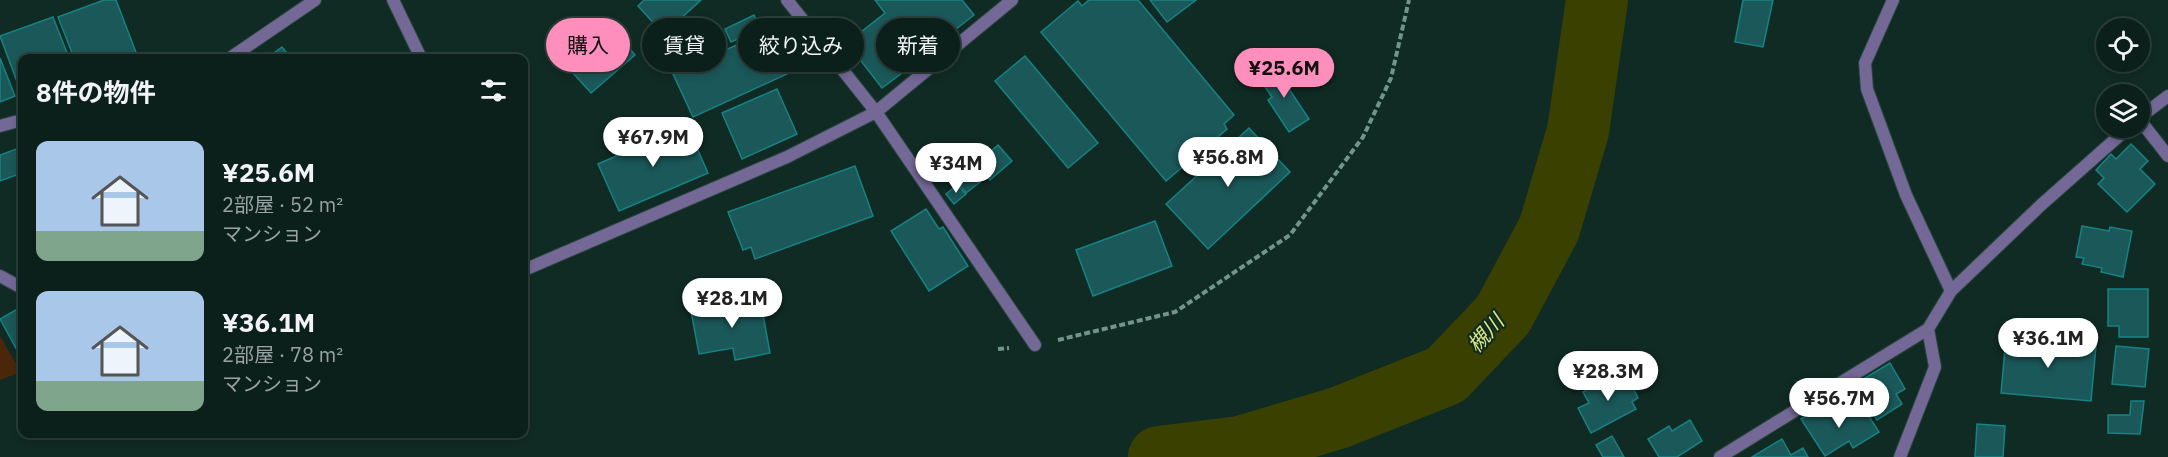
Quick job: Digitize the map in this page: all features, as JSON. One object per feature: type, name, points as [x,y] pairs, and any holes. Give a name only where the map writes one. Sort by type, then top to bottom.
[{"type":"street","points":[[236,54],[315,0]]},
{"type":"street","points":[[393,0],[420,54]]},
{"type":"street","points":[[787,0],[876,112],[1035,345]]},
{"type":"street","points":[[528,268],[787,157],[876,112],[1012,0]]},
{"type":"street","points":[[1893,0],[1865,63],[1867,89],[1906,195],[1951,291]]},
{"type":"street","points":[[2150,110],[2168,96]]},
{"type":"street","points":[[0,126],[18,121]]},
{"type":"street","points":[[2150,132],[2168,156]]},
{"type":"street","points":[[1720,457],[1928,329],[1951,291],[2041,205],[2117,138]]},
{"type":"street","points":[[0,276],[18,286]]},
{"type":"street","points":[[1900,457],[1935,367],[1928,329]]},
{"type":"path","points":[[998,349],[1035,345],[1175,312],[1290,235],[1363,137],[1391,78],[1409,0]]},
{"type":"shaded area","points":[[0,336],[18,367],[18,373],[0,380]]},
{"type":"building","points":[[104,0],[116,0],[137,54],[72,54],[58,17]]},
{"type":"building","points":[[644,0],[701,0],[681,18],[649,18],[638,6]]},
{"type":"building","points":[[875,0],[962,0],[974,15],[960,26],[960,18],[879,18],[885,13]]},
{"type":"building","points":[[1089,0],[1138,0],[1234,115],[1224,124],[1227,129],[1166,181],[1041,32],[1078,1],[1082,6]]},
{"type":"building","points":[[1150,0],[1196,0],[1167,22]]},
{"type":"building","points":[[1743,0],[1773,0],[1763,47],[1735,42]]},
{"type":"building","points":[[53,17],[67,54],[18,54],[18,84],[0,36]]},
{"type":"building","points":[[876,20],[876,72],[902,73],[882,88],[864,65],[864,30]]},
{"type":"building","points":[[738,23],[738,39],[731,42],[726,29]]},
{"type":"building","points":[[738,44],[738,72],[791,72],[693,117],[673,74],[677,72],[726,72],[726,50]]},
{"type":"building","points":[[282,47],[288,54],[272,54]]},
{"type":"building","points":[[630,49],[635,55],[630,59]]},
{"type":"building","points":[[1025,56],[1098,143],[1068,168],[995,81]]},
{"type":"building","points":[[0,58],[15,96],[0,102]]},
{"type":"building","points":[[1280,65],[1293,86],[1289,89],[1309,119],[1289,132],[1268,100],[1272,97],[1259,78]]},
{"type":"building","points":[[572,72],[615,72],[591,93]]},
{"type":"building","points":[[777,89],[797,134],[742,159],[722,113]]},
{"type":"building","points":[[687,125],[708,173],[619,211],[598,164]]},
{"type":"building","points":[[1249,128],[1290,172],[1208,249],[1166,204]]},
{"type":"building","points":[[2131,144],[2148,161],[2140,169],[2155,184],[2127,212],[2098,184],[2104,178],[2096,170],[2111,154],[2116,159]]},
{"type":"building","points":[[998,145],[1012,161],[990,180],[977,164]]},
{"type":"building","points":[[18,148],[18,174],[0,181],[0,155]]},
{"type":"building","points":[[855,166],[873,216],[755,259],[751,247],[743,250],[728,212]]},
{"type":"building","points":[[973,172],[980,182],[966,193],[959,184]]},
{"type":"building","points":[[957,185],[966,194],[954,204],[946,194]]},
{"type":"building","points":[[926,209],[939,229],[943,227],[968,266],[929,291],[891,231]]},
{"type":"building","points":[[1155,221],[1172,266],[1093,296],[1076,250]]},
{"type":"building","points":[[2082,226],[2109,231],[2110,227],[2132,231],[2123,277],[2101,272],[2102,268],[2082,264],[2084,258],[2076,257]]},
{"type":"building","points":[[2108,289],[2148,289],[2148,337],[2119,337],[2119,326],[2108,326]]},
{"type":"building","points":[[760,298],[770,353],[735,360],[733,348],[699,354],[691,311]]},
{"type":"building","points":[[18,309],[18,352],[0,319]]},
{"type":"building","points":[[2006,337],[2096,346],[2091,401],[2001,393]]},
{"type":"building","points":[[2116,346],[2149,349],[2145,387],[2112,384]]},
{"type":"building","points":[[1890,363],[1905,389],[1896,394],[1902,404],[1877,420],[1855,384]]},
{"type":"building","points":[[1624,370],[1638,398],[1632,402],[1636,409],[1591,433],[1578,408],[1589,403],[1583,392]]},
{"type":"building","points":[[2131,401],[2144,401],[2140,434],[2108,433],[2108,415],[2130,415]]},
{"type":"building","points":[[1821,406],[1826,414],[1834,408],[1841,420],[1863,407],[1879,432],[1853,448],[1849,441],[1825,456],[1801,419]]},
{"type":"building","points":[[1690,420],[1702,441],[1677,457],[1659,457],[1648,439],[1669,426],[1672,431]]},
{"type":"building","points":[[1977,424],[2005,426],[2003,457],[1975,457]]},
{"type":"building","points":[[1612,436],[1624,457],[1603,457],[1596,445]]},
{"type":"building","points":[[1782,439],[1791,455],[1803,448],[1808,457],[1752,457]]},
{"type":"waterway","name":"槻川","points":[[1159,457],[1240,447],[1338,418],[1446,375],[1503,315],[1549,229],[1578,131],[1597,0]]}]
